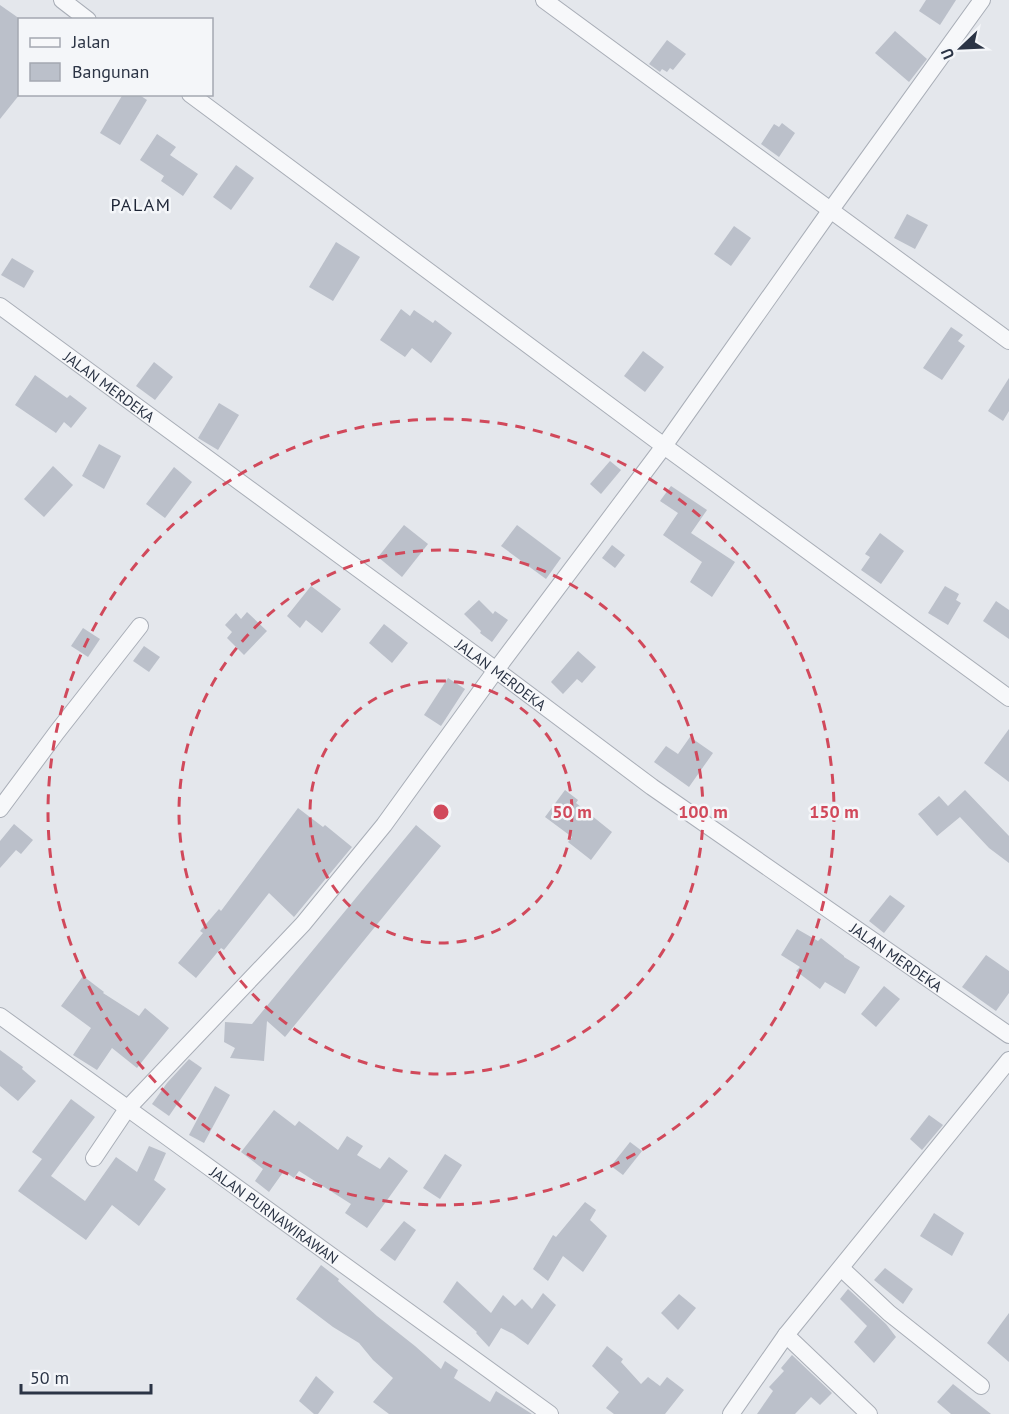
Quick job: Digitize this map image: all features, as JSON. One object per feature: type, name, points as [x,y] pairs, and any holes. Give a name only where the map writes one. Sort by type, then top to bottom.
[{"type":"street","points":[[62,0],[85,18]]},
{"type":"street","points":[[544,0],[1009,341]]},
{"type":"street","points":[[94,1158],[127,1109],[303,924],[384,825],[496,670],[664,446],[982,0]]},
{"type":"street","points":[[193,96],[664,446],[1009,698]]},
{"type":"street","name":"JALAN MERDEKA","points":[[0,306],[652,787],[1009,1035]]},
{"type":"street","points":[[0,809],[140,627]]},
{"type":"street","name":"JALAN PURNAWIRAWAN","points":[[0,1016],[550,1414]]},
{"type":"street","points":[[731,1414],[786,1335],[1009,1060]]},
{"type":"street","points":[[841,1268],[889,1313],[981,1386]]},
{"type":"street","points":[[786,1335],[869,1414]]},
{"type":"building","points":[[926,0],[956,0],[940,25],[919,11]]},
{"type":"building","points":[[0,5],[19,18],[18,96],[0,119]]},
{"type":"building","points":[[895,31],[927,59],[909,82],[875,53]]},
{"type":"building","points":[[667,40],[686,54],[673,70],[670,68],[667,72],[662,69],[660,72],[649,64]]},
{"type":"building","points":[[122,96],[141,96],[147,100],[120,145],[100,133]]},
{"type":"building","points":[[782,123],[795,133],[779,157],[761,144],[774,124],[779,127]]},
{"type":"building","points":[[157,134],[176,147],[170,155],[198,174],[183,196],[161,181],[164,176],[140,160]]},
{"type":"building","points":[[236,165],[254,178],[231,210],[213,197]]},
{"type":"building","points":[[907,214],[928,225],[915,249],[894,238]]},
{"type":"building","points":[[734,226],[751,238],[731,266],[714,254]]},
{"type":"building","points":[[336,242],[360,257],[333,301],[309,287]]},
{"type":"building","points":[[12,258],[34,271],[24,288],[1,275]]},
{"type":"building","points":[[401,309],[410,316],[414,310],[433,323],[435,320],[452,333],[431,363],[412,348],[405,357],[380,340]]},
{"type":"building","points":[[951,327],[963,335],[958,341],[965,346],[942,380],[923,368]]},
{"type":"building","points":[[643,351],[664,367],[645,392],[624,376]]},
{"type":"building","points":[[154,362],[173,377],[155,400],[136,386]]},
{"type":"building","points":[[35,375],[67,398],[70,395],[87,408],[71,428],[64,422],[56,433],[15,405]]},
{"type":"building","points":[[1009,378],[1009,411],[1003,421],[988,411]]},
{"type":"building","points":[[219,403],[239,415],[218,450],[198,438]]},
{"type":"building","points":[[99,444],[121,456],[104,489],[82,476]]},
{"type":"building","points":[[610,461],[621,470],[601,494],[590,484]]},
{"type":"building","points":[[53,466],[73,485],[44,517],[24,499]]},
{"type":"building","points":[[174,467],[192,482],[165,518],[146,504]]},
{"type":"building","points":[[671,486],[707,510],[691,533],[735,562],[712,597],[690,582],[702,562],[663,535],[678,513],[660,501]]},
{"type":"building","points":[[404,525],[428,544],[402,577],[378,557]]},
{"type":"building","points":[[517,525],[561,558],[546,579],[501,546]]},
{"type":"building","points":[[880,533],[904,551],[881,584],[861,570],[870,557],[865,554]]},
{"type":"building","points":[[612,545],[625,555],[615,568],[602,558]]},
{"type":"building","points":[[311,586],[341,609],[322,633],[306,620],[300,628],[287,616]]},
{"type":"building","points":[[945,586],[959,594],[956,600],[961,603],[948,625],[928,613]]},
{"type":"building","points":[[479,600],[493,614],[495,611],[508,620],[492,642],[480,633],[481,631],[464,614]]},
{"type":"building","points":[[996,601],[1009,610],[1009,639],[983,621]]},
{"type":"building","points":[[247,612],[267,631],[244,655],[227,638],[232,632],[225,625],[236,613],[241,619]]},
{"type":"building","points":[[384,624],[408,643],[392,663],[369,643]]},
{"type":"building","points":[[83,628],[100,639],[88,657],[71,646]]},
{"type":"building","points":[[144,646],[160,657],[149,672],[133,661]]},
{"type":"building","points":[[578,651],[596,667],[582,683],[577,679],[563,694],[551,682]]},
{"type":"building","points":[[448,678],[465,689],[441,726],[424,715]]},
{"type":"building","points":[[1009,729],[1009,782],[984,763]]},
{"type":"building","points":[[690,737],[713,753],[689,787],[654,762],[666,746],[678,754]]},
{"type":"building","points":[[565,790],[578,800],[576,803],[612,832],[591,860],[568,842],[572,837],[545,817]]},
{"type":"building","points":[[965,790],[1009,836],[1009,863],[989,848],[960,817],[937,836],[918,814],[939,796],[948,806]]},
{"type":"building","points":[[298,808],[323,827],[325,825],[352,847],[294,917],[269,893],[224,950],[221,948],[196,978],[178,963],[203,933],[200,931],[219,909],[221,911]]},
{"type":"building","points":[[14,824],[33,840],[21,854],[16,850],[0,868],[0,841]]},
{"type":"building","points":[[416,825],[441,846],[285,1037],[267,1021],[264,1061],[230,1058],[235,1048],[224,1042],[225,1022],[252,1024]]},
{"type":"building","points":[[890,895],[905,906],[884,933],[869,921]]},
{"type":"building","points":[[797,929],[818,941],[821,938],[860,967],[845,994],[825,982],[820,989],[796,971],[800,967],[781,955]]},
{"type":"building","points":[[986,955],[1009,971],[1009,993],[996,1011],[962,987]]},
{"type":"building","points":[[83,976],[103,993],[139,1016],[145,1008],[169,1028],[137,1068],[112,1048],[97,1070],[73,1055],[91,1028],[61,1006]]},
{"type":"building","points":[[884,986],[900,999],[876,1027],[861,1014]]},
{"type":"building","points":[[0,1050],[23,1067],[22,1069],[36,1081],[18,1101],[0,1086]]},
{"type":"building","points":[[189,1059],[202,1068],[169,1116],[152,1104]]},
{"type":"building","points":[[215,1086],[230,1095],[204,1143],[189,1135]]},
{"type":"building","points":[[71,1099],[95,1117],[51,1176],[85,1201],[116,1157],[137,1172],[149,1146],[166,1153],[154,1180],[166,1189],[139,1226],[112,1205],[86,1240],[18,1191],[42,1159],[32,1152]]},
{"type":"building","points":[[274,1110],[295,1126],[299,1121],[338,1150],[347,1136],[363,1146],[357,1155],[380,1169],[389,1157],[408,1171],[367,1228],[345,1213],[351,1204],[299,1171],[294,1178],[284,1171],[269,1192],[255,1181],[263,1169],[241,1152]]},
{"type":"building","points":[[929,1115],[943,1125],[922,1150],[910,1139]]},
{"type":"building","points":[[630,1142],[642,1151],[623,1175],[611,1166]]},
{"type":"building","points":[[445,1154],[462,1165],[440,1199],[423,1188]]},
{"type":"building","points":[[585,1202],[596,1210],[590,1220],[607,1236],[583,1272],[563,1256],[548,1281],[533,1269],[553,1235],[556,1237]]},
{"type":"building","points":[[934,1213],[964,1233],[952,1256],[920,1236]]},
{"type":"building","points":[[404,1221],[416,1230],[395,1261],[380,1250]]},
{"type":"building","points":[[321,1265],[377,1316],[441,1369],[445,1361],[458,1370],[454,1378],[490,1402],[496,1391],[532,1414],[389,1414],[373,1402],[393,1378],[373,1360],[359,1343],[296,1299]]},
{"type":"building","points":[[885,1268],[913,1289],[903,1304],[874,1280]]},
{"type":"building","points":[[457,1281],[491,1313],[503,1295],[515,1306],[522,1299],[532,1309],[543,1293],[556,1305],[528,1345],[501,1328],[489,1347],[477,1332],[443,1302]]},
{"type":"building","points":[[848,1289],[886,1324],[896,1337],[874,1363],[854,1342],[867,1326],[840,1299]]},
{"type":"building","points":[[679,1294],[696,1308],[678,1330],[661,1313]]},
{"type":"building","points":[[1009,1313],[1009,1362],[987,1343]]},
{"type":"building","points":[[607,1346],[623,1359],[621,1362],[641,1384],[648,1377],[660,1386],[667,1377],[684,1390],[665,1414],[614,1414],[606,1408],[619,1392],[592,1366]]},
{"type":"building","points":[[792,1355],[832,1393],[820,1405],[811,1397],[795,1414],[757,1414],[773,1391],[769,1387],[784,1371],[781,1368]]},
{"type":"building","points":[[316,1376],[334,1392],[318,1414],[314,1414],[299,1401]]},
{"type":"building","points":[[953,1384],[991,1414],[951,1414],[937,1402]]},
{"type":"district","name":"PALAM","points":[[141,204]]}]
